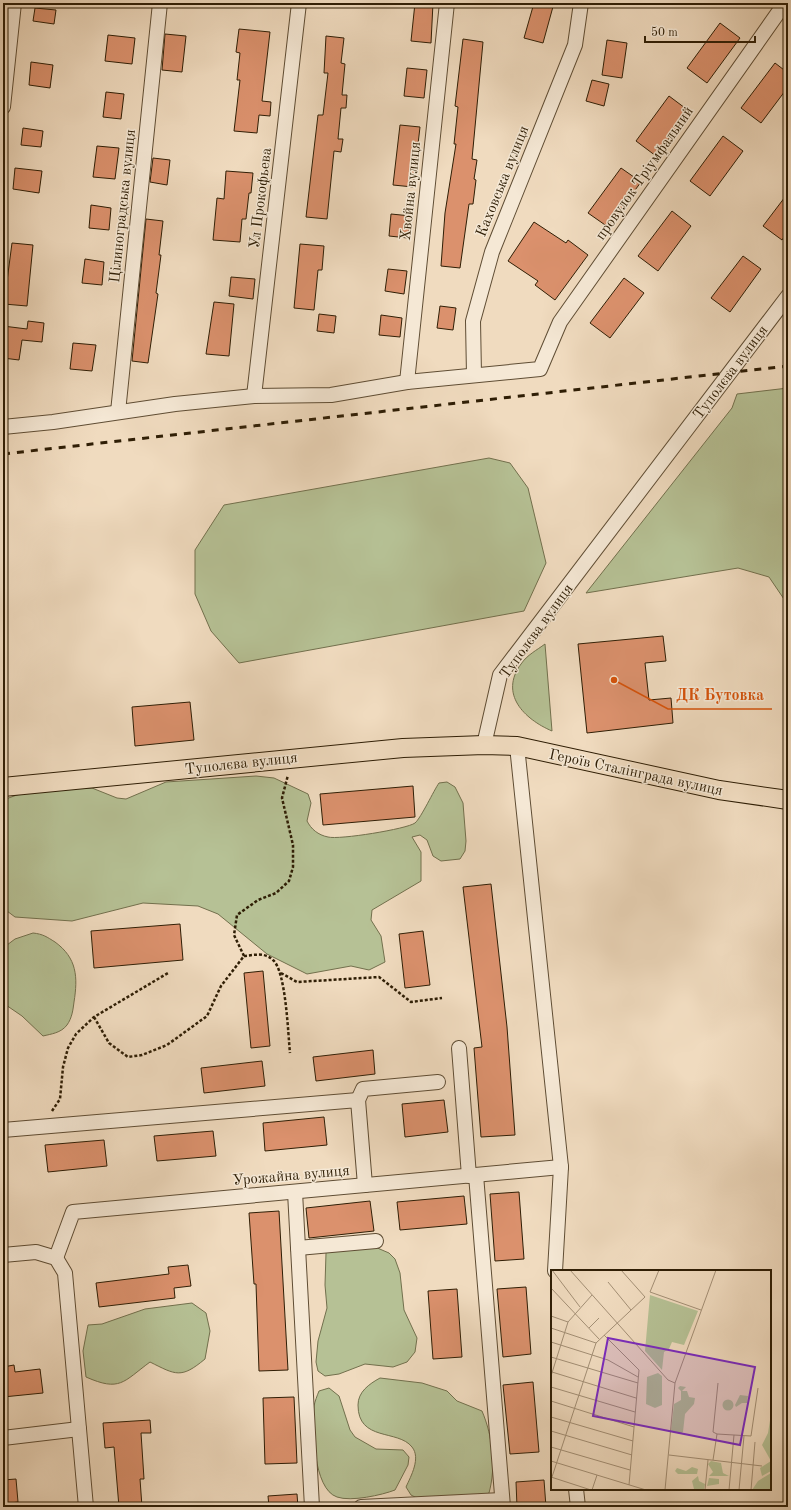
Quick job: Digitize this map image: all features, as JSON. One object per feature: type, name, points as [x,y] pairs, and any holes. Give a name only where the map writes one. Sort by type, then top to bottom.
[{"type":"main road","name":"Героїв Сталінграда вулиця","points":[[484,745],[517,746],[719,790],[788,800]]},
{"type":"main road","name":"Туполєва вулиця","points":[[3,787],[404,748],[484,745]]},
{"type":"street","points":[[3,108],[14,3]]},
{"type":"street","name":"Цілиноградська вулиця","points":[[118,412],[160,3]]},
{"type":"street","name":"Ул Прокофьева","points":[[254,396],[299,3]]},
{"type":"street","name":"Хвойна вулиця","points":[[407,382],[447,3]]},
{"type":"street","name":"Каховська вулиця","points":[[474,375],[473,321],[492,252],[575,45],[581,3]]},
{"type":"street","name":"провулок Тріумфальний","points":[[474,375],[540,369],[560,322],[785,3]]},
{"type":"street","name":"Туполєва вулиця","points":[[484,745],[500,675],[788,296]]},
{"type":"street","points":[[3,427],[254,396],[331,395],[407,382],[474,375]]},
{"type":"street","points":[[517,746],[561,1167],[555,1270]]},
{"type":"street","points":[[361,1507],[502,1504],[459,1048]]},
{"type":"street","points":[[366,1185],[358,1100],[363,1089],[438,1082]]},
{"type":"street","points":[[3,1130],[358,1100]]},
{"type":"street","name":"Урожайна вулиця","points":[[56,1258],[73,1212],[561,1167]]},
{"type":"street","points":[[295,1192],[312,1507]]},
{"type":"street","points":[[298,1248],[376,1240]]},
{"type":"street","points":[[3,1255],[36,1252],[56,1258],[65,1273],[86,1507]]},
{"type":"street","points":[[3,1438],[79,1429]]},
{"type":"street","points":[[576,1490],[578,1507]]},
{"type":"path","points":[[244,956],[234,935],[237,915],[258,900],[276,892],[285,885],[289,881],[293,867],[293,845],[282,798],[292,758]]},
{"type":"path","points":[[94,1017],[108,1043],[128,1057],[142,1055],[167,1045],[207,1016],[221,986],[244,956],[262,954],[273,960],[280,972],[290,1053]]},
{"type":"path","points":[[280,972],[297,982],[379,977],[411,1002],[442,998]]},
{"type":"path","points":[[41,1126],[60,1099],[63,1067],[68,1048],[76,1034],[94,1017],[168,973]]},
{"type":"green space","points":[[788,388],[788,605],[769,577],[738,568],[586,593],[732,408],[737,394]]},
{"type":"green space","points":[[489,458],[510,463],[528,488],[546,563],[524,611],[239,663],[211,631],[195,594],[195,550],[224,505]]},
{"type":"green space","points":[[545,644],[552,731],[532,720],[524,712],[514,695],[513,685],[515,675],[523,661]]},
{"type":"green space","points":[[256,776],[274,778],[308,794],[311,803],[307,821],[315,831],[321,835],[335,838],[400,828],[415,823],[439,783],[447,782],[455,787],[463,803],[466,841],[465,851],[460,859],[441,861],[433,856],[427,840],[420,835],[412,837],[421,852],[421,881],[372,910],[371,920],[381,936],[385,962],[369,970],[351,966],[307,974],[267,954],[218,914],[198,906],[143,903],[72,921],[15,917],[3,908],[3,800],[31,790],[92,788],[117,798],[126,799],[166,782]]},
{"type":"green space","points":[[33,933],[47,937],[62,948],[72,961],[76,976],[73,1008],[69,1022],[65,1028],[53,1034],[43,1036],[22,1016],[3,1003],[3,948],[15,939]]},
{"type":"green space","points":[[375,1247],[389,1253],[395,1259],[400,1273],[404,1310],[417,1338],[415,1352],[407,1362],[393,1367],[365,1364],[339,1374],[325,1376],[318,1371],[316,1362],[318,1341],[327,1308],[325,1285],[326,1253],[328,1251]]},
{"type":"green space","points":[[192,1303],[206,1313],[210,1331],[205,1359],[190,1370],[178,1373],[172,1372],[150,1362],[121,1383],[107,1384],[86,1377],[83,1351],[88,1325],[102,1324],[145,1309]]},
{"type":"green space","points":[[380,1378],[422,1383],[447,1391],[457,1401],[482,1411],[489,1431],[493,1462],[489,1493],[483,1496],[419,1499],[411,1495],[406,1487],[414,1467],[416,1456],[415,1451],[406,1442],[398,1438],[371,1430],[364,1425],[360,1417],[358,1400],[362,1392]]},
{"type":"green space","points":[[329,1388],[339,1396],[350,1430],[355,1437],[376,1449],[403,1450],[409,1457],[408,1465],[395,1490],[382,1494],[350,1499],[337,1497],[329,1492],[323,1482],[319,1470],[313,1428],[315,1400],[319,1391]]},
{"type":"building","points":[[415,3],[433,3],[431,43],[411,41]]},
{"type":"building","points":[[534,3],[554,3],[543,43],[524,38]]},
{"type":"building","points":[[35,8],[56,10],[54,24],[33,21]]},
{"type":"building","points":[[720,23],[740,38],[707,83],[687,68]]},
{"type":"building","points":[[239,29],[270,32],[262,101],[271,102],[270,116],[259,115],[257,133],[234,131],[240,80],[237,80],[240,53],[236,52]]},
{"type":"building","points":[[165,34],[186,36],[182,72],[162,70]]},
{"type":"building","points":[[108,35],[135,38],[132,64],[105,61]]},
{"type":"building","points":[[326,36],[344,38],[341,63],[345,64],[342,95],[347,95],[346,108],[341,108],[338,139],[343,139],[341,152],[334,151],[327,219],[306,217],[318,115],[323,115],[328,73],[324,73]]},
{"type":"building","points":[[463,39],[483,42],[472,159],[477,160],[474,179],[476,180],[473,204],[469,204],[460,268],[441,266],[445,213],[456,144],[454,144],[458,107],[455,106]]},
{"type":"building","points":[[607,40],[627,43],[622,78],[602,75]]},
{"type":"building","points":[[31,62],[53,65],[50,88],[29,85]]},
{"type":"building","points":[[775,63],[788,73],[788,87],[761,123],[741,108]]},
{"type":"building","points":[[407,68],[427,70],[424,98],[404,96]]},
{"type":"building","points":[[592,80],[609,84],[604,106],[586,101]]},
{"type":"building","points":[[106,92],[124,94],[121,119],[103,117]]},
{"type":"building","points":[[669,96],[689,111],[656,156],[636,141]]},
{"type":"building","points":[[400,125],[420,127],[413,187],[393,185]]},
{"type":"building","points":[[23,128],[43,131],[41,147],[21,145]]},
{"type":"building","points":[[723,136],[743,151],[710,196],[690,181]]},
{"type":"building","points":[[97,146],[119,148],[115,179],[93,177]]},
{"type":"building","points":[[153,158],[170,160],[167,185],[150,182]]},
{"type":"building","points":[[15,168],[42,171],[39,193],[13,189]]},
{"type":"building","points":[[621,168],[641,182],[608,227],[588,213]]},
{"type":"building","points":[[226,171],[253,173],[246,219],[242,219],[240,242],[213,240],[217,198],[224,199]]},
{"type":"building","points":[[788,193],[788,231],[782,240],[763,226]]},
{"type":"building","points":[[91,205],[111,208],[109,230],[89,228]]},
{"type":"building","points":[[672,211],[691,226],[658,271],[638,256]]},
{"type":"building","points":[[391,214],[411,216],[408,238],[389,236]]},
{"type":"building","points":[[146,219],[163,221],[159,255],[161,255],[156,293],[158,294],[148,363],[132,361]]},
{"type":"building","points":[[534,222],[566,243],[568,240],[588,255],[555,300],[535,285],[538,281],[508,261]]},
{"type":"building","points":[[12,243],[33,245],[27,306],[4,304]]},
{"type":"building","points":[[300,244],[324,246],[322,270],[318,270],[314,310],[294,308]]},
{"type":"building","points":[[743,256],[761,269],[730,312],[711,298]]},
{"type":"building","points":[[85,259],[104,262],[102,285],[82,283]]},
{"type":"building","points":[[388,269],[407,271],[404,294],[385,291]]},
{"type":"building","points":[[231,277],[255,279],[253,299],[229,296]]},
{"type":"building","points":[[624,278],[644,293],[610,338],[590,323]]},
{"type":"building","points":[[214,302],[234,304],[229,356],[206,354]]},
{"type":"building","points":[[440,306],[456,308],[453,330],[437,328]]},
{"type":"building","points":[[319,314],[336,316],[334,333],[317,331]]},
{"type":"building","points":[[381,315],[402,318],[400,337],[379,335]]},
{"type":"building","points":[[28,321],[44,323],[42,342],[22,340],[19,360],[3,358],[3,326],[27,329]]},
{"type":"building","points":[[73,343],[96,345],[92,371],[70,369]]},
{"type":"building","points":[[663,636],[666,661],[645,663],[649,700],[671,698],[673,723],[587,733],[578,644]]},
{"type":"building","points":[[190,702],[194,740],[135,746],[132,707]]},
{"type":"building","points":[[413,786],[415,817],[323,825],[320,794]]},
{"type":"building","points":[[491,884],[507,1027],[515,1135],[481,1137],[474,1048],[482,1047],[463,887]]},
{"type":"building","points":[[180,924],[183,960],[94,968],[91,931]]},
{"type":"building","points":[[423,931],[430,985],[405,988],[399,934]]},
{"type":"building","points":[[263,971],[270,1046],[251,1048],[244,973]]},
{"type":"building","points":[[373,1050],[375,1074],[316,1081],[313,1057]]},
{"type":"building","points":[[262,1061],[265,1086],[204,1093],[201,1068]]},
{"type":"building","points":[[444,1100],[448,1132],[405,1137],[402,1104]]},
{"type":"building","points":[[324,1117],[327,1145],[265,1151],[263,1123]]},
{"type":"building","points":[[213,1131],[216,1156],[157,1161],[154,1136]]},
{"type":"building","points":[[104,1140],[107,1166],[48,1172],[45,1145]]},
{"type":"building","points":[[519,1192],[524,1259],[495,1261],[490,1194]]},
{"type":"building","points":[[464,1196],[467,1224],[400,1230],[397,1202]]},
{"type":"building","points":[[370,1201],[374,1231],[309,1238],[306,1208]]},
{"type":"building","points":[[279,1211],[288,1370],[259,1371],[256,1284],[254,1284],[249,1213]]},
{"type":"building","points":[[188,1265],[191,1286],[174,1288],[175,1298],[99,1307],[96,1283],[169,1274],[168,1267]]},
{"type":"building","points":[[526,1287],[531,1354],[503,1357],[497,1289]]},
{"type":"building","points":[[457,1289],[462,1357],[433,1359],[428,1291]]},
{"type":"building","points":[[14,1365],[15,1372],[40,1369],[43,1393],[3,1397],[3,1367]]},
{"type":"building","points":[[533,1382],[539,1452],[510,1454],[503,1385]]},
{"type":"building","points":[[294,1397],[297,1463],[265,1464],[263,1398]]},
{"type":"building","points":[[150,1420],[151,1433],[141,1433],[144,1479],[140,1479],[142,1507],[119,1507],[114,1447],[105,1448],[103,1423]]},
{"type":"building","points":[[16,1479],[18,1502],[3,1504],[3,1480]]},
{"type":"building","points":[[544,1480],[546,1507],[517,1507],[516,1482]]},
{"type":"building","points":[[297,1494],[298,1507],[269,1507],[268,1496]]},
{"type":"railway","points":[[3,454],[788,366]]},
{"type":"place","name":"ДК Бутовка","points":[[614,680]]}]
